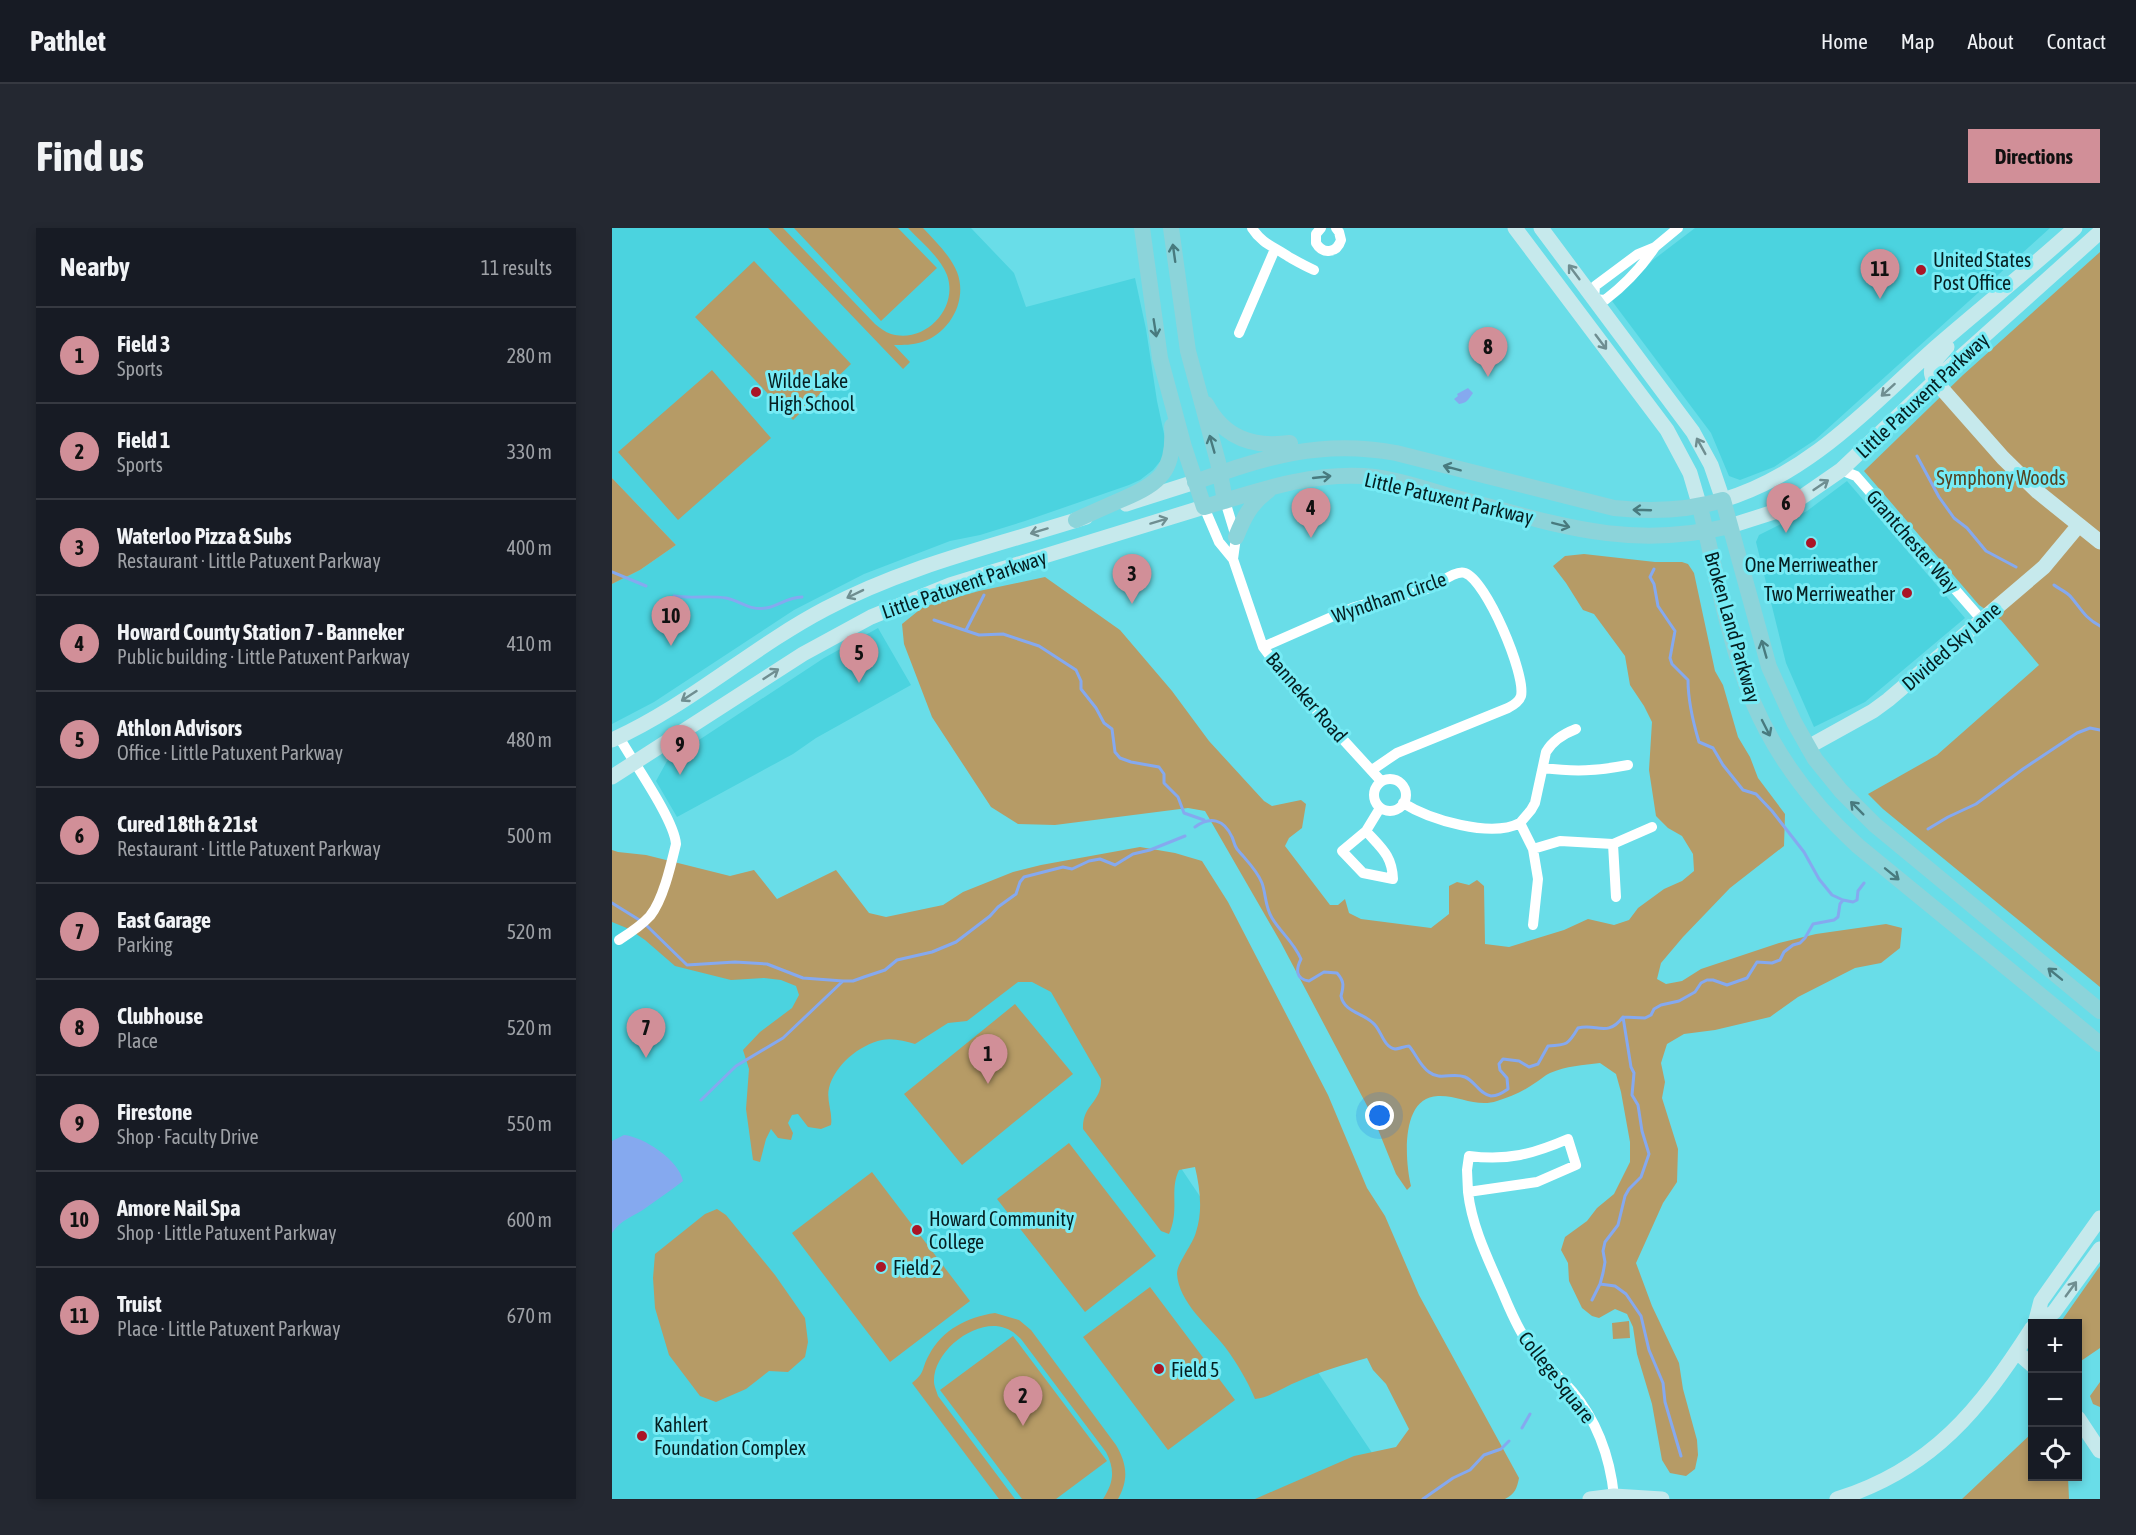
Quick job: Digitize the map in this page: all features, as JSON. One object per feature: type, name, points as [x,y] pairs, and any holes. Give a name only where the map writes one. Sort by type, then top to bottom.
[{"type":"main road","points":[[1142,228],[1160,358],[1169,395],[1204,507]]},
{"type":"main road","points":[[1171,228],[1188,351],[1220,473],[1225,501]]},
{"type":"main road","name":"Broken Land Parkway","points":[[1515,228],[1667,430],[1690,473],[1734,644],[1750,694],[1786,763],[1834,824],[1858,846],[2100,1044]]},
{"type":"main road","name":"Broken Land Parkway","points":[[1541,228],[1693,432],[1711,465],[1723,500],[1769,667],[1779,693],[1808,747],[1828,776],[1859,811],[2100,1011]]},
{"type":"main road","points":[[2068,260],[2064,253],[2071,232]]},
{"type":"main road","name":"Little Patuxent Parkway","points":[[616,739],[662,713],[788,631],[860,592],[941,560],[1076,520],[1269,457],[1301,450],[1335,447],[1368,448],[1396,453],[1614,508],[1644,511],[1700,507],[1723,500],[1767,483],[1814,456],[2071,232]]},
{"type":"main road","name":"Little Patuxent Parkway","points":[[612,777],[803,654],[871,617],[950,585],[1276,484],[1304,478],[1367,476],[1426,489],[1583,531],[1644,537],[1706,532],[1777,511],[1841,470],[1985,334],[2100,232]]},
{"type":"main road","points":[[1985,334],[2045,271],[2054,247]]},
{"type":"main road","points":[[1972,316],[1931,368],[1931,376],[2004,458],[2038,492],[2100,542]]},
{"type":"main road","points":[[1881,433],[1910,395],[1913,383],[1908,372]]},
{"type":"main road","points":[[1195,382],[1219,423],[1247,441],[1266,445],[1334,442],[1368,448]]},
{"type":"main road","points":[[1076,520],[1145,490],[1157,480],[1168,463],[1173,446],[1169,395]]},
{"type":"main road","points":[[1236,537],[1248,509],[1276,484]]},
{"type":"main road","name":"Divided Sky Lane","points":[[1808,747],[1873,711],[1888,700],[2044,567],[2079,525]]},
{"type":"main road","points":[[2037,1319],[2041,1301],[2100,1218]]},
{"type":"main road","points":[[2043,1319],[2054,1312],[2100,1249]]},
{"type":"main road","points":[[1838,1499],[1876,1486],[1932,1450],[1964,1421],[2028,1334]]},
{"type":"main road","points":[[2017,1352],[2028,1362]]},
{"type":"main road","points":[[2082,1425],[2100,1451]]},
{"type":"main road","points":[[1590,1499],[1614,1496],[1662,1499]]},
{"type":"street","points":[[1252,228],[1258,237],[1275,249],[1298,264],[1314,270]]},
{"type":"street","points":[[1321,228],[1316,234],[1316,243],[1322,250],[1329,251],[1340,244],[1341,235],[1336,228]]},
{"type":"street","points":[[1655,247],[1638,254],[1595,286],[1594,299],[1605,300],[1628,282],[1655,247],[1678,228]]},
{"type":"street","points":[[1239,333],[1275,249]]},
{"type":"street","name":"Grantchester Way","points":[[1841,470],[1856,476],[1981,619]]},
{"type":"street","points":[[1225,501],[1236,537],[1233,559]]},
{"type":"street","name":"Banneker Road","points":[[1204,507],[1219,542],[1233,559],[1263,647],[1284,675],[1381,781]]},
{"type":"street","name":"Wyndham Circle","points":[[1263,647],[1352,608],[1419,591],[1456,573],[1466,574],[1474,581],[1505,632],[1521,683],[1521,696],[1508,708],[1397,753],[1372,770]]},
{"type":"street","points":[[1403,803],[1435,818],[1480,828],[1501,830],[1520,823],[1535,803],[1550,746],[1559,737],[1576,729]]},
{"type":"street","points":[[616,739],[634,764],[676,836],[670,866],[652,914],[637,928],[621,938]]},
{"type":"street","points":[[1543,768],[1574,772],[1596,771],[1628,765]]},
{"type":"street","points":[[1391,779],[1402,785],[1406,793],[1403,803],[1393,811],[1380,808],[1373,796],[1376,786],[1381,781],[1391,779]]},
{"type":"street","points":[[1366,831],[1388,856],[1392,865],[1393,879],[1362,873],[1342,851],[1366,831],[1380,808]]},
{"type":"street","points":[[1520,823],[1533,849],[1538,879],[1533,925]]},
{"type":"street","points":[[1533,849],[1560,841],[1613,844],[1652,827]]},
{"type":"street","points":[[1613,844],[1616,897]]},
{"type":"street","name":"College Square","points":[[1468,1192],[1537,1182],[1576,1165],[1568,1139],[1520,1157],[1469,1156],[1468,1192],[1480,1240],[1519,1329],[1537,1353],[1573,1392],[1591,1417],[1608,1457],[1614,1496]]},
{"type":"shaded area","points":[[612,228],[971,228],[1014,273],[1026,307],[1135,278],[1166,443],[1162,459],[1153,470],[1129,485],[1025,521],[980,535],[950,541],[864,574],[794,610],[654,702],[612,724],[612,584],[640,570],[676,545],[612,478]]},
{"type":"shaded area","points":[[1695,228],[2050,228],[1815,440],[1774,467],[1740,480],[1729,476],[1711,433],[1612,301],[1653,260]]},
{"type":"shaded area","points":[[1468,388],[1473,393],[1467,401],[1459,404],[1454,399],[1458,396],[1457,394]]},
{"type":"shaded area","points":[[1847,481],[1965,618],[1865,702],[1814,727],[1786,663],[1756,542],[1759,535],[1807,511]]},
{"type":"shaded area","points":[[878,628],[911,685],[816,738],[793,754],[677,817],[656,781],[667,761],[824,658]]},
{"type":"shaded area","name":"Howard Community College","points":[[612,875],[1042,961],[1403,1499],[612,1499]]},
{"type":"shaded area","points":[[624,1135],[641,1140],[660,1151],[675,1165],[683,1181],[624,1221],[612,1233],[612,1141]]},
{"type":"green space","points":[[768,228],[783,228],[875,324],[891,334],[904,336],[916,334],[936,321],[944,311],[948,300],[949,287],[944,268],[908,228],[923,228],[946,254],[957,272],[960,293],[954,314],[941,331],[932,338],[915,344],[894,345],[910,362],[903,369]]},
{"type":"green space","points":[[794,228],[898,228],[937,268],[881,321]]},
{"type":"green space","name":"Symphony Woods","points":[[2100,252],[2100,987],[1883,809],[1868,794],[1937,755],[2039,665],[2001,620],[1979,605],[1864,471],[1963,375]]},
{"type":"green space","points":[[754,261],[851,364],[793,420],[695,317]]},
{"type":"green space","points":[[712,370],[771,438],[678,520],[618,452]]},
{"type":"green space","points":[[612,478],[676,545],[640,570],[612,584]]},
{"type":"green space","points":[[1584,554],[1688,564],[1694,573],[1715,671],[1723,685],[1738,737],[1750,757],[1758,778],[1785,814],[1784,846],[1730,888],[1683,937],[1661,963],[1657,979],[1666,984],[1682,981],[1701,969],[1779,943],[1816,934],[1886,924],[1902,928],[1900,948],[1881,963],[1855,968],[1798,997],[1770,1017],[1715,1030],[1684,1034],[1667,1044],[1661,1063],[1665,1082],[1662,1098],[1678,1149],[1677,1182],[1663,1203],[1636,1263],[1652,1306],[1679,1363],[1683,1389],[1697,1440],[1698,1455],[1695,1469],[1686,1476],[1670,1473],[1662,1460],[1652,1404],[1637,1354],[1633,1327],[1627,1314],[1615,1309],[1599,1318],[1592,1316],[1582,1308],[1569,1281],[1568,1263],[1561,1250],[1565,1237],[1587,1221],[1597,1208],[1614,1194],[1630,1162],[1630,1142],[1616,1074],[1600,1063],[1581,1065],[1550,1073],[1522,1091],[1490,1103],[1445,1096],[1426,1099],[1417,1107],[1411,1118],[1408,1132],[1407,1162],[1411,1186],[1407,1190],[1396,1174],[1373,1117],[1280,941],[1205,811],[1188,808],[1055,825],[1018,824],[991,807],[932,717],[904,644],[902,624],[923,607],[979,591],[1045,577],[1120,630],[1172,691],[1209,741],[1264,801],[1272,806],[1301,800],[1306,804],[1302,828],[1289,838],[1285,846],[1330,905],[1338,905],[1345,899],[1349,913],[1361,919],[1431,928],[1449,914],[1449,886],[1457,882],[1469,885],[1477,880],[1484,886],[1485,944],[1509,947],[1564,930],[1588,919],[1614,925],[1629,920],[1638,908],[1694,871],[1693,854],[1682,836],[1668,828],[1656,816],[1649,770],[1652,722],[1630,685],[1625,656],[1594,614],[1583,610],[1553,566],[1565,556]]},
{"type":"green space","points":[[1140,847],[1175,853],[1202,861],[1228,902],[1328,1095],[1367,1188],[1385,1216],[1419,1295],[1519,1478],[1515,1490],[1505,1499],[1255,1499],[1354,1456],[1396,1447],[1409,1429],[1386,1384],[1373,1370],[1367,1358],[1332,1368],[1255,1399],[1234,1359],[1195,1313],[1179,1285],[1178,1270],[1194,1237],[1200,1216],[1195,1167],[1179,1170],[1175,1185],[1172,1225],[1169,1234],[1161,1231],[1083,1129],[1086,1114],[1098,1093],[1101,1079],[1051,992],[1032,982],[1018,982],[967,1021],[948,1023],[915,1044],[886,1039],[865,1046],[842,1064],[832,1080],[828,1093],[831,1125],[821,1129],[808,1127],[798,1114],[792,1115],[788,1123],[793,1133],[791,1140],[778,1138],[771,1129],[760,1162],[753,1160],[746,1109],[749,1069],[743,1050],[760,1032],[792,1008],[799,995],[796,986],[781,980],[764,978],[731,980],[675,966],[645,940],[629,929],[612,922],[612,850],[646,855],[730,876],[754,870],[777,899],[836,870],[869,913],[886,917],[943,905],[963,892],[1013,872]]},
{"type":"green space","points":[[1015,1004],[1073,1074],[962,1165],[904,1094]]},
{"type":"green space","points":[[1069,1143],[1156,1256],[1085,1312],[997,1199]]},
{"type":"green space","name":"Field 2","points":[[872,1172],[970,1301],[890,1362],[792,1233]]},
{"type":"green space","points":[[717,1209],[726,1215],[775,1275],[805,1318],[808,1342],[805,1357],[788,1372],[769,1371],[746,1389],[716,1402],[700,1396],[669,1355],[655,1308],[653,1278],[655,1254],[705,1214]]},
{"type":"green space","points":[[2100,1266],[2100,1348],[2082,1360],[2082,1319],[2063,1319]]},
{"type":"green space","name":"Field 5","points":[[1150,1287],[1235,1400],[1168,1450],[1083,1337]]},
{"type":"green space","points":[[995,1313],[1019,1320],[1031,1330],[1116,1445],[1125,1472],[1124,1485],[1118,1499],[1103,1499],[1112,1476],[1106,1452],[1021,1339],[1010,1330],[996,1326],[986,1327],[964,1335],[954,1342],[939,1361],[934,1382],[938,1396],[1015,1499],[999,1499],[912,1383],[921,1373],[934,1346],[948,1332],[965,1321]]},
{"type":"green space","points":[[1629,1321],[1630,1338],[1613,1339],[1612,1323]]},
{"type":"green space","points":[[1013,1336],[1107,1461],[1056,1499],[1022,1499],[940,1390]]},
{"type":"green space","points":[[2100,1382],[2100,1407],[2093,1404],[2090,1396]]},
{"type":"green space","points":[[2028,1437],[2028,1481],[2068,1481],[2069,1499],[1962,1499]]},
{"type":"waterway","points":[[1917,456],[1939,497],[1954,518],[1967,528],[1986,551],[2016,567]]},
{"type":"waterway","points":[[1654,569],[1650,577],[1654,584],[1658,606],[1675,631],[1670,658],[1672,664],[1688,680],[1691,711],[1699,742],[1713,748],[1743,790],[1756,794],[1772,811],[1804,852],[1819,879],[1832,895],[1843,900]]},
{"type":"waterway","points":[[612,572],[646,586]]},
{"type":"waterway","points":[[2054,585],[2069,595],[2087,616],[2100,626]]},
{"type":"waterway","points":[[966,630],[984,595]]},
{"type":"waterway","points":[[674,596],[726,598],[760,609],[802,597]]},
{"type":"waterway","points":[[934,620],[979,635],[1003,634],[1039,646],[1076,670],[1081,681],[1081,689],[1104,723],[1112,729],[1115,752],[1120,758],[1159,767],[1164,774],[1164,783],[1178,797],[1184,813],[1204,820]]},
{"type":"waterway","points":[[1928,829],[1976,804],[2077,733],[2090,728],[2100,730]]},
{"type":"waterway","points":[[1195,827],[1206,821],[1216,821],[1229,831],[1236,848],[1260,878],[1272,918],[1301,959],[1298,966],[1301,978],[1309,981],[1324,972],[1337,973],[1343,983],[1341,996],[1346,1006],[1373,1023],[1391,1048],[1409,1046],[1423,1067],[1433,1075],[1465,1077],[1483,1093],[1491,1096],[1508,1089],[1507,1078],[1500,1070],[1499,1064],[1503,1059],[1519,1061],[1529,1067],[1538,1064],[1548,1046],[1566,1043],[1578,1028],[1607,1028],[1612,1027],[1623,1017],[1645,1018],[1661,1005],[1679,1001],[1695,992],[1701,983],[1707,980],[1727,985],[1747,978],[1757,962],[1772,963],[1780,960],[1784,952],[1805,938],[1813,924],[1834,920],[1838,917],[1843,900],[1853,902],[1857,900],[1858,891],[1864,883]]},
{"type":"waterway","points":[[701,1100],[736,1066],[783,1038],[843,981],[853,981],[885,970],[897,960],[932,952],[956,942],[1016,894],[1024,877],[1063,867],[1072,869],[1089,861],[1100,859],[1115,865],[1133,854],[1185,836]]},
{"type":"waterway","points":[[612,903],[641,921]]},
{"type":"waterway","points":[[646,925],[687,965],[735,962],[767,964],[803,978],[843,981]]},
{"type":"waterway","points":[[1592,1300],[1603,1273],[1605,1242],[1618,1225],[1625,1196],[1641,1177],[1649,1154],[1638,1105],[1632,1095],[1634,1073],[1623,1017]]},
{"type":"waterway","points":[[1600,1284],[1615,1286],[1626,1294],[1641,1316],[1649,1350],[1663,1383],[1665,1402],[1681,1456]]},
{"type":"waterway","points":[[1522,1428],[1530,1414]]},
{"type":"waterway","points":[[1423,1499],[1453,1478],[1470,1470],[1484,1455],[1501,1449],[1509,1441]]},
{"type":"place","name":"United States Post Office","points":[[1921,270]]},
{"type":"place","name":"Truist","points":[[1880,299]]},
{"type":"place","name":"Clubhouse","points":[[1488,377]]},
{"type":"place","name":"Wilde Lake High School","points":[[756,392]]},
{"type":"place","name":"Cured 18th & 21st","points":[[1786,533]]},
{"type":"place","name":"Howard County Station 7 - Banneker","points":[[1311,538]]},
{"type":"place","name":"One Merriweather","points":[[1811,543]]},
{"type":"place","name":"Two Merriweather","points":[[1907,593]]},
{"type":"place","name":"Waterloo Pizza & Subs","points":[[1132,604]]},
{"type":"place","name":"Amore Nail Spa","points":[[671,646]]},
{"type":"place","name":"Athlon Advisors","points":[[859,683]]},
{"type":"place","name":"Firestone","points":[[680,775]]},
{"type":"place","name":"East Garage","points":[[646,1058]]},
{"type":"place","name":"Field 3","points":[[988,1084]]},
{"type":"place","name":"Howard Community College","points":[[917,1230]]},
{"type":"place","name":"Field 2","points":[[881,1267]]},
{"type":"place","name":"Field 5","points":[[1159,1369]]},
{"type":"place","name":"Field 1","points":[[1023,1426]]},
{"type":"place","name":"Kahlert Foundation Complex","points":[[642,1436]]}]
